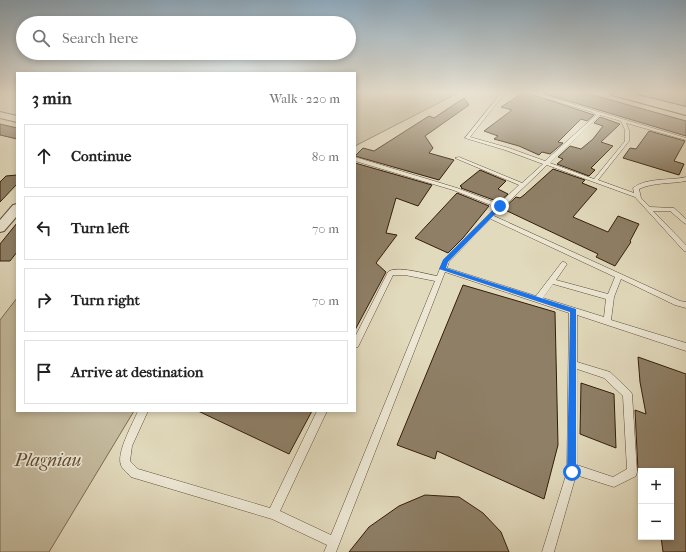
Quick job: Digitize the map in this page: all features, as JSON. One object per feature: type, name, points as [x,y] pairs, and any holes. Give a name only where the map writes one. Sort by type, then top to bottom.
[{"type":"street","points":[[0,228],[16,209]]},
{"type":"lane","points":[[481,119],[467,138],[507,149],[638,196]]},
{"type":"lane","points":[[144,412],[127,446],[125,463],[135,473],[273,514],[331,547],[446,261],[500,206],[548,164],[594,119]]},
{"type":"lane","points":[[619,119],[686,139]]},
{"type":"lane","points":[[594,180],[627,141],[627,130],[623,120]]},
{"type":"lane","points":[[457,158],[524,185]]},
{"type":"lane","points":[[356,159],[455,189],[500,206]]},
{"type":"lane","points":[[684,179],[662,184],[644,184],[636,188],[638,196],[648,209],[686,249]]},
{"type":"lane","points":[[648,209],[672,209],[686,222]]},
{"type":"lane","points":[[490,216],[678,303],[686,305]]},
{"type":"lane","points":[[538,299],[564,264]]},
{"type":"lane","points":[[442,269],[686,347]]},
{"type":"lane","points":[[356,343],[391,272],[405,272],[439,279]]},
{"type":"lane","points":[[607,321],[610,297],[619,275]]},
{"type":"lane","points":[[552,281],[610,297]]},
{"type":"lane","points":[[548,552],[572,468],[572,364],[574,310]]},
{"type":"lane","points":[[572,364],[607,375],[627,394],[632,472],[614,482],[572,468]]},
{"type":"lane","points":[[273,514],[322,412]]},
{"type":"green space","points":[[356,119],[408,119],[356,145]]},
{"type":"green space","name":"Plagniau","points":[[16,299],[16,412],[133,412],[49,552],[0,552],[0,320]]},
{"type":"building","points":[[425,119],[449,119],[425,136],[433,148],[429,153],[454,160],[439,180],[356,156],[363,148],[374,151]]},
{"type":"building","points":[[500,119],[590,119],[587,121],[581,119],[558,142],[563,143],[550,154],[542,152],[539,155],[519,146],[494,139],[498,136],[484,131]]},
{"type":"building","points":[[598,119],[605,119],[620,124],[601,142],[613,146],[591,168],[595,170],[589,176],[557,164],[563,159],[558,157],[570,146],[581,149],[593,139],[603,126],[594,123]]},
{"type":"building","points":[[628,119],[678,119],[686,121],[686,136]]},
{"type":"building","points":[[0,124],[16,128],[16,139],[0,135]]},
{"type":"building","points":[[649,131],[685,141],[674,161],[684,164],[679,175],[623,158],[630,148],[636,149]]},
{"type":"building","points":[[356,163],[432,185],[418,206],[396,198],[386,233],[397,235],[376,263],[386,272],[356,328]]},
{"type":"building","points":[[553,169],[585,180],[582,183],[597,189],[573,217],[608,232],[618,216],[639,224],[630,241],[631,242],[615,266],[596,257],[598,254],[503,209],[516,197],[520,198],[524,195]]},
{"type":"building","points":[[480,170],[506,181],[498,189],[508,194],[499,202],[461,188],[462,187],[460,186]]},
{"type":"building","points":[[16,175],[16,185],[0,202],[0,182],[6,176]]},
{"type":"building","points":[[457,193],[489,206],[463,238],[448,253],[415,238]]},
{"type":"building","points":[[16,224],[16,253],[10,261],[0,261],[0,244]]},
{"type":"building","points":[[463,285],[555,312],[558,445],[544,499],[437,451],[435,459],[397,445]]},
{"type":"building","points":[[638,357],[686,374],[686,552],[663,552],[661,540],[674,540],[674,468],[638,468],[638,471],[635,410],[646,414],[640,382]]},
{"type":"building","points":[[581,383],[614,394],[616,448],[580,434]]},
{"type":"building","points":[[200,412],[311,412],[289,454]]},
{"type":"building","points":[[425,495],[459,497],[483,513],[501,532],[509,552],[349,552],[369,527],[399,506]]},
{"type":"route","points":[[500,206],[446,261],[442,269],[574,310],[572,345],[572,472]]}]
